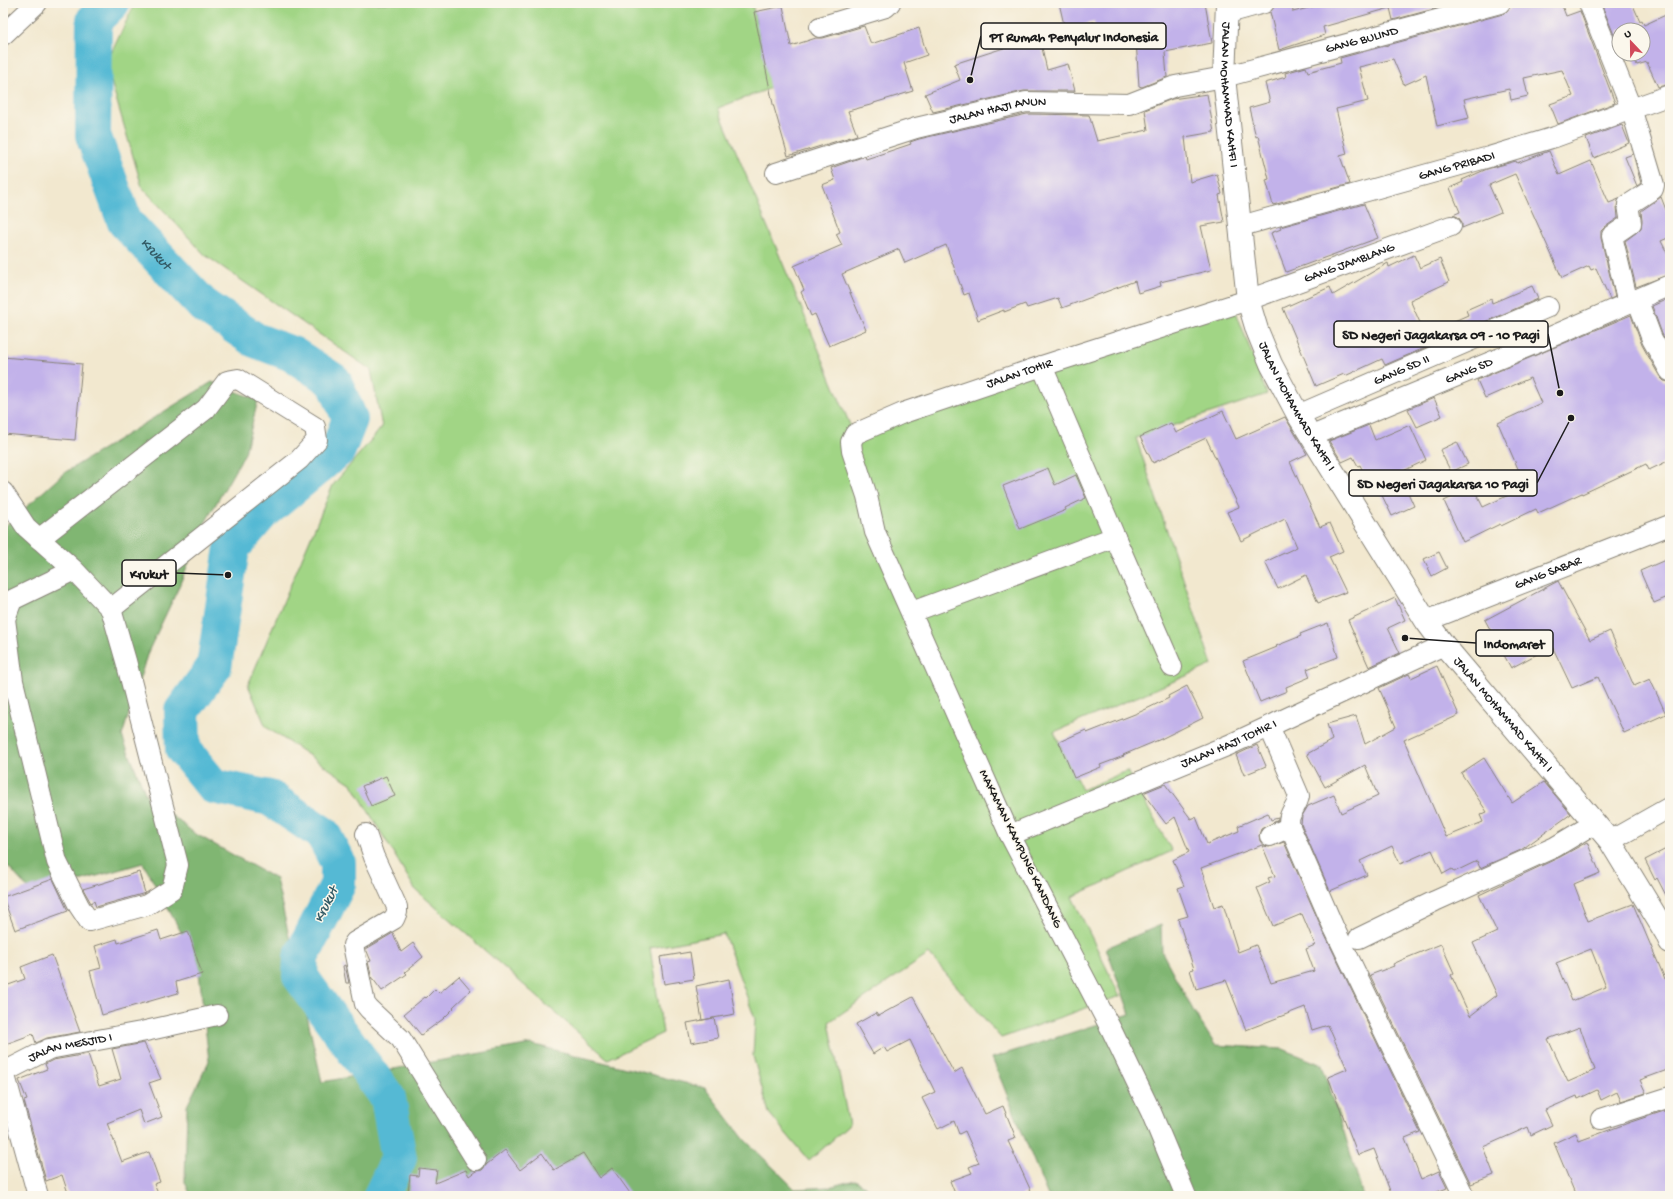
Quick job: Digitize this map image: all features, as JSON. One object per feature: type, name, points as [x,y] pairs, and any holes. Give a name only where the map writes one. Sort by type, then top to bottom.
[{"type":"main road","name":"JALAN MOHAMMAD KAHFI I","points":[[1228,8],[1224,77],[1248,300],[1256,330],[1271,364],[1298,415],[1426,621],[1444,645],[1610,841],[1670,942]]},
{"type":"street","points":[[3,35],[37,3]]},
{"type":"street","points":[[820,27],[886,7],[890,3]]},
{"type":"street","points":[[1228,8],[1264,3]]},
{"type":"street","name":"GANG BULIND","points":[[1224,77],[1500,3]]},
{"type":"street","points":[[1589,3],[1630,108],[1654,187],[1653,190],[1628,205],[1631,223],[1612,236],[1633,301],[1670,371]]},
{"type":"street","name":"JALAN HAJI ANUN","points":[[776,173],[916,128],[1026,102],[1129,104],[1175,86],[1224,77]]},
{"type":"street","name":"GANG PRIBADI","points":[[1241,226],[1496,155],[1555,137],[1630,108],[1670,95]]},
{"type":"street","name":"GANG JAMBLANG","points":[[1248,300],[1451,226]]},
{"type":"street","name":"GANG SD","points":[[1312,436],[1539,342],[1670,285]]},
{"type":"street","name":"JALAN TOHIR","points":[[867,496],[852,451],[851,442],[856,434],[904,413],[1042,366],[1248,300]]},
{"type":"street","name":"GANG SD II","points":[[1298,415],[1548,307]]},
{"type":"street","points":[[1042,366],[1172,667]]},
{"type":"street","points":[[39,538],[206,409],[227,381],[238,379],[315,427],[317,440],[299,460],[111,609]]},
{"type":"street","points":[[3,492],[26,527],[74,570],[111,609],[126,661],[178,865],[172,888],[147,905],[89,921],[79,906],[58,862],[13,681],[5,619],[12,600],[74,570]]},
{"type":"street","name":"MAKAMAN KAMPUNG KANDANG","points":[[867,496],[876,532],[967,741],[1010,835],[1112,1031],[1151,1112],[1186,1196]]},
{"type":"street","name":"GANG SABAR","points":[[1426,621],[1670,525]]},
{"type":"street","points":[[912,612],[1115,536]]},
{"type":"street","name":"JALAN HAJI TOHIR I","points":[[1010,835],[1221,748],[1444,645]]},
{"type":"street","points":[[1269,726],[1299,796],[1298,804],[1290,812],[1288,822],[1290,827],[1333,926],[1464,1196]]},
{"type":"street","points":[[1610,841],[1670,807]]},
{"type":"street","points":[[1359,938],[1435,901],[1555,847],[1595,823]]},
{"type":"street","points":[[1270,836],[1290,827]]},
{"type":"street","points":[[366,834],[374,857],[397,907],[397,912],[394,919],[355,942],[353,945],[365,1004],[401,1039],[476,1160]]},
{"type":"street","name":"JALAN MESJID I","points":[[38,1196],[4,1072],[49,1049],[141,1032],[217,1015]]},
{"type":"street","points":[[1601,1119],[1670,1097]]},
{"type":"green space","points":[[135,3],[752,3],[771,88],[718,108],[853,432],[1232,301],[1267,394],[1136,438],[1212,665],[1054,732],[1082,790],[1127,771],[1172,851],[1072,897],[1120,996],[1001,1038],[929,954],[829,1022],[849,1125],[809,1161],[769,1113],[753,1056],[755,1019],[724,934],[650,948],[663,1033],[608,1059],[415,889],[352,784],[266,727],[248,685],[333,485],[382,427],[371,370],[205,255],[142,187],[106,64]]},
{"type":"green space","points":[[212,382],[258,400],[245,453],[205,523],[177,591],[148,652],[122,736],[146,795],[194,833],[276,879],[322,1082],[531,1044],[705,1088],[744,1139],[795,1189],[829,1187],[855,1180],[881,1196],[191,1196],[185,1182],[187,1106],[209,1061],[198,963],[143,863],[33,894],[3,861],[3,528],[64,473]]},
{"type":"green space","points":[[1161,925],[1162,952],[1193,1010],[1215,1045],[1283,1049],[1322,1065],[1363,1196],[1048,1196],[992,1058],[1130,1014],[1106,948]]},
{"type":"building","points":[[1059,3],[1205,3],[1212,43],[1165,52],[1167,77],[1142,87],[1139,86],[1136,40],[1131,41],[1130,30],[1097,38],[1094,22],[1065,29]]},
{"type":"building","points":[[1292,3],[1293,12],[1327,3],[1456,3],[1393,20],[1390,8],[1323,27],[1325,35],[1279,50],[1270,12],[1275,4]]},
{"type":"building","points":[[1511,3],[1561,3],[1566,16],[1580,11],[1615,103],[1558,124],[1550,104],[1573,96],[1562,70],[1524,78],[1528,96],[1511,100],[1509,89],[1464,99],[1469,118],[1437,126],[1426,75],[1404,85],[1393,59],[1359,67],[1368,101],[1336,109],[1347,154],[1340,156],[1350,184],[1273,205],[1266,180],[1269,179],[1249,108],[1270,102],[1265,83],[1286,77],[1285,73],[1306,67],[1308,72],[1341,63],[1340,58],[1503,14],[1508,11]]},
{"type":"building","points":[[1601,3],[1632,3],[1640,21],[1642,20],[1643,22],[1611,22],[1611,27]]},
{"type":"building","points":[[783,6],[791,46],[864,26],[871,44],[919,28],[927,55],[904,63],[913,91],[848,111],[857,135],[788,156],[773,104],[754,12]]},
{"type":"building","points":[[1670,13],[1670,84],[1658,87],[1647,62],[1651,62],[1650,22]]},
{"type":"building","points":[[1040,39],[1047,70],[1068,64],[1075,91],[1024,91],[933,112],[925,94],[960,80],[954,64],[1013,45]]},
{"type":"building","points":[[1636,62],[1647,62],[1637,65]]},
{"type":"building","points":[[1207,94],[1214,132],[1185,137],[1190,182],[1217,174],[1222,194],[1219,195],[1224,222],[1201,226],[1211,270],[1160,282],[1161,286],[1138,293],[1135,281],[1062,308],[1058,298],[1027,308],[1025,304],[978,320],[969,293],[964,295],[946,245],[905,263],[899,249],[842,274],[866,330],[829,346],[815,314],[811,316],[801,292],[804,290],[794,266],[842,245],[836,234],[840,232],[822,185],[835,180],[831,168],[865,156],[866,159],[911,144],[910,142],[919,139],[1027,114],[1089,115],[1097,141],[1148,130],[1145,110],[1172,99]]},
{"type":"building","points":[[1622,125],[1629,143],[1594,158],[1586,138]]},
{"type":"building","points":[[1549,151],[1559,175],[1591,161],[1609,203],[1619,199],[1617,206],[1618,218],[1601,231],[1601,238],[1615,297],[1610,299],[1596,268],[1591,270],[1589,266],[1562,278],[1515,174],[1489,185],[1501,212],[1462,228],[1462,222],[1458,217],[1453,215],[1460,212],[1450,188],[1463,182],[1462,180],[1487,169],[1516,161],[1517,163]]},
{"type":"building","points":[[1633,154],[1641,183],[1637,186],[1625,157]]},
{"type":"building","points":[[1661,197],[1670,220],[1670,237],[1661,241],[1670,259],[1670,274],[1636,287],[1625,241],[1641,228],[1641,211]]},
{"type":"building","points":[[1364,204],[1378,238],[1286,272],[1271,233],[1281,229],[1280,227]]},
{"type":"building","points":[[1414,255],[1420,268],[1440,259],[1449,282],[1410,300],[1425,334],[1468,315],[1466,310],[1491,299],[1492,303],[1532,286],[1538,299],[1385,365],[1382,359],[1345,376],[1344,374],[1316,386],[1283,308],[1330,287],[1333,295],[1388,263],[1389,267]]},
{"type":"building","points":[[1670,298],[1670,348],[1662,334],[1652,306]]},
{"type":"building","points":[[1631,315],[1642,345],[1660,377],[1664,381],[1670,382],[1670,460],[1649,470],[1646,464],[1538,513],[1536,509],[1463,542],[1444,501],[1473,487],[1483,507],[1526,487],[1498,423],[1541,403],[1530,378],[1485,398],[1477,380]]},
{"type":"building","points":[[3,357],[82,364],[75,440],[3,434]]},
{"type":"building","points":[[1434,398],[1442,416],[1417,427],[1408,409]]},
{"type":"building","points":[[1223,411],[1236,439],[1285,417],[1307,454],[1290,462],[1320,527],[1330,523],[1343,551],[1329,557],[1346,592],[1318,603],[1306,575],[1278,589],[1265,562],[1297,547],[1285,519],[1241,541],[1227,512],[1239,507],[1206,438],[1153,463],[1140,437],[1171,423],[1176,433]]},
{"type":"building","points":[[1369,425],[1375,440],[1410,425],[1426,460],[1399,473],[1414,506],[1392,516],[1376,483],[1370,486],[1360,465],[1358,466],[1353,457],[1342,462],[1329,441]]},
{"type":"building","points":[[1457,442],[1468,464],[1451,472],[1440,450]]},
{"type":"building","points":[[1048,468],[1055,485],[1076,475],[1086,498],[1065,508],[1066,510],[1020,529],[1003,486]]},
{"type":"building","points":[[1439,552],[1447,568],[1432,576],[1424,559]]},
{"type":"building","points":[[1670,558],[1670,596],[1654,603],[1640,571]]},
{"type":"building","points":[[1558,581],[1590,640],[1610,631],[1634,686],[1650,679],[1666,714],[1624,733],[1598,677],[1572,688],[1552,646],[1511,668],[1485,620]]},
{"type":"building","points":[[1395,598],[1405,620],[1388,628],[1400,653],[1369,667],[1348,620]]},
{"type":"building","points":[[1328,623],[1338,657],[1307,669],[1310,677],[1286,687],[1287,691],[1260,702],[1243,661],[1301,636],[1300,634]]},
{"type":"building","points":[[1437,666],[1459,715],[1404,740],[1446,837],[1483,822],[1480,815],[1487,812],[1461,773],[1484,758],[1512,803],[1544,782],[1571,814],[1521,850],[1480,868],[1477,861],[1454,872],[1452,869],[1443,874],[1432,850],[1400,864],[1392,846],[1360,861],[1367,875],[1330,891],[1301,824],[1302,816],[1308,806],[1334,795],[1341,813],[1378,796],[1365,765],[1325,787],[1307,754],[1332,740],[1327,724],[1356,716],[1365,744],[1396,727],[1379,688],[1409,674],[1411,678]]},
{"type":"building","points":[[1187,686],[1203,718],[1161,739],[1123,755],[1124,756],[1100,765],[1101,767],[1074,778],[1059,742],[1086,730],[1087,733],[1140,712],[1169,698],[1168,696]]},
{"type":"building","points":[[1257,745],[1266,766],[1244,775],[1236,755]]},
{"type":"building","points":[[386,776],[395,796],[371,806],[362,786]]},
{"type":"building","points":[[1165,784],[1191,819],[1196,817],[1207,844],[1239,831],[1238,826],[1268,813],[1271,820],[1278,818],[1278,820],[1261,829],[1259,835],[1260,841],[1264,846],[1269,847],[1284,842],[1323,931],[1420,1132],[1405,1138],[1421,1179],[1439,1171],[1447,1188],[1427,1196],[1392,1196],[1374,1149],[1358,1155],[1328,1077],[1347,1069],[1328,1025],[1312,1030],[1305,1007],[1246,1030],[1226,980],[1196,989],[1190,970],[1194,969],[1178,919],[1188,916],[1178,888],[1184,886],[1173,860],[1189,852],[1175,817],[1166,824],[1143,793]],"holes":[[[1262,845],[1275,876],[1268,878],[1270,882],[1257,888],[1273,926],[1302,914],[1315,945],[1306,949],[1314,971],[1271,983],[1256,945],[1238,952],[1223,904],[1214,907],[1201,868]]]},
{"type":"building","points":[[1587,842],[1600,873],[1574,884],[1588,921],[1633,904],[1665,979],[1670,977],[1670,1069],[1640,1080],[1646,1093],[1621,1101],[1617,1092],[1601,1100],[1597,1090],[1578,1099],[1577,1096],[1545,1110],[1552,1125],[1531,1135],[1528,1127],[1483,1147],[1494,1175],[1471,1184],[1370,975],[1394,966],[1393,964],[1441,944],[1454,973],[1451,975],[1470,1016],[1497,995],[1473,943],[1497,932],[1479,895],[1560,857]],"holes":[[[1591,949],[1606,987],[1572,1001],[1556,963]],[[1580,1027],[1595,1070],[1568,1082],[1548,1039]]]},
{"type":"building","points":[[1670,847],[1670,903],[1657,878],[1655,880],[1645,860]]},
{"type":"building","points":[[139,872],[145,893],[142,894],[96,907],[94,901],[91,903],[83,889]]},
{"type":"building","points":[[53,879],[68,911],[15,930],[3,897]]},
{"type":"building","points":[[158,930],[161,940],[188,931],[202,974],[176,982],[178,993],[102,1015],[90,971],[101,968],[95,946],[117,939],[118,943]]},
{"type":"building","points":[[393,933],[401,952],[413,943],[423,957],[405,972],[407,974],[382,991],[372,979],[368,962],[371,961],[366,949]]},
{"type":"building","points":[[690,952],[694,979],[664,984],[660,957]]},
{"type":"building","points":[[52,955],[80,1032],[47,1038],[36,1043],[33,1034],[3,1045],[3,987],[25,979],[21,967]]},
{"type":"building","points":[[345,965],[349,983],[346,983],[343,966]]},
{"type":"building","points":[[459,976],[471,990],[443,1019],[421,1035],[404,1014],[425,997],[426,998],[435,989],[439,993]]},
{"type":"building","points":[[729,979],[735,1014],[702,1020],[696,986]]},
{"type":"building","points":[[913,997],[954,1073],[962,1068],[985,1114],[1003,1106],[1016,1138],[1008,1141],[1031,1191],[1020,1196],[956,1196],[950,1181],[972,1173],[969,1167],[979,1163],[965,1131],[959,1134],[954,1121],[938,1129],[922,1098],[935,1092],[910,1040],[887,1052],[884,1047],[873,1054],[856,1024],[876,1013],[878,1016]]},
{"type":"building","points":[[714,1018],[718,1038],[691,1043],[687,1023]]},
{"type":"building","points":[[144,1043],[161,1079],[149,1083],[162,1117],[144,1124],[139,1110],[107,1123],[122,1162],[149,1152],[160,1182],[154,1184],[159,1196],[69,1196],[62,1175],[46,1181],[24,1101],[27,1100],[19,1080],[47,1069],[45,1064],[53,1060],[88,1054],[99,1086],[121,1079],[112,1049]]},
{"type":"building","points":[[1670,1109],[1670,1196],[1576,1196],[1554,1143],[1576,1133],[1579,1141]]},
{"type":"building","points":[[505,1150],[520,1170],[542,1153],[554,1170],[583,1153],[599,1178],[612,1168],[632,1196],[404,1196],[408,1194],[410,1175],[418,1176],[419,1168],[437,1170],[435,1183],[466,1170],[469,1176],[476,1171],[482,1170],[487,1164]]},
{"type":"waterway","name":"Krukut","points":[[112,3],[94,20],[93,135],[125,222],[203,305],[255,340],[292,354],[334,381],[350,419],[338,450],[261,514],[232,548],[214,667],[182,711],[183,749],[213,786],[270,798],[323,834],[338,863],[338,884],[301,957],[300,976],[388,1098],[399,1158],[381,1196]]},
{"type":"place","name":"PT Rumah Penyalur Indonesia","points":[[970,80]]},
{"type":"place","name":"SD Negeri Jagakarsa 09 - 10 Pagi","points":[[1560,393]]},
{"type":"place","name":"SD Negeri Jagakarsa 10 Pagi","points":[[1571,418]]},
{"type":"place","name":"Krukut","points":[[228,575]]},
{"type":"place","name":"Indomaret","points":[[1405,638]]}]
